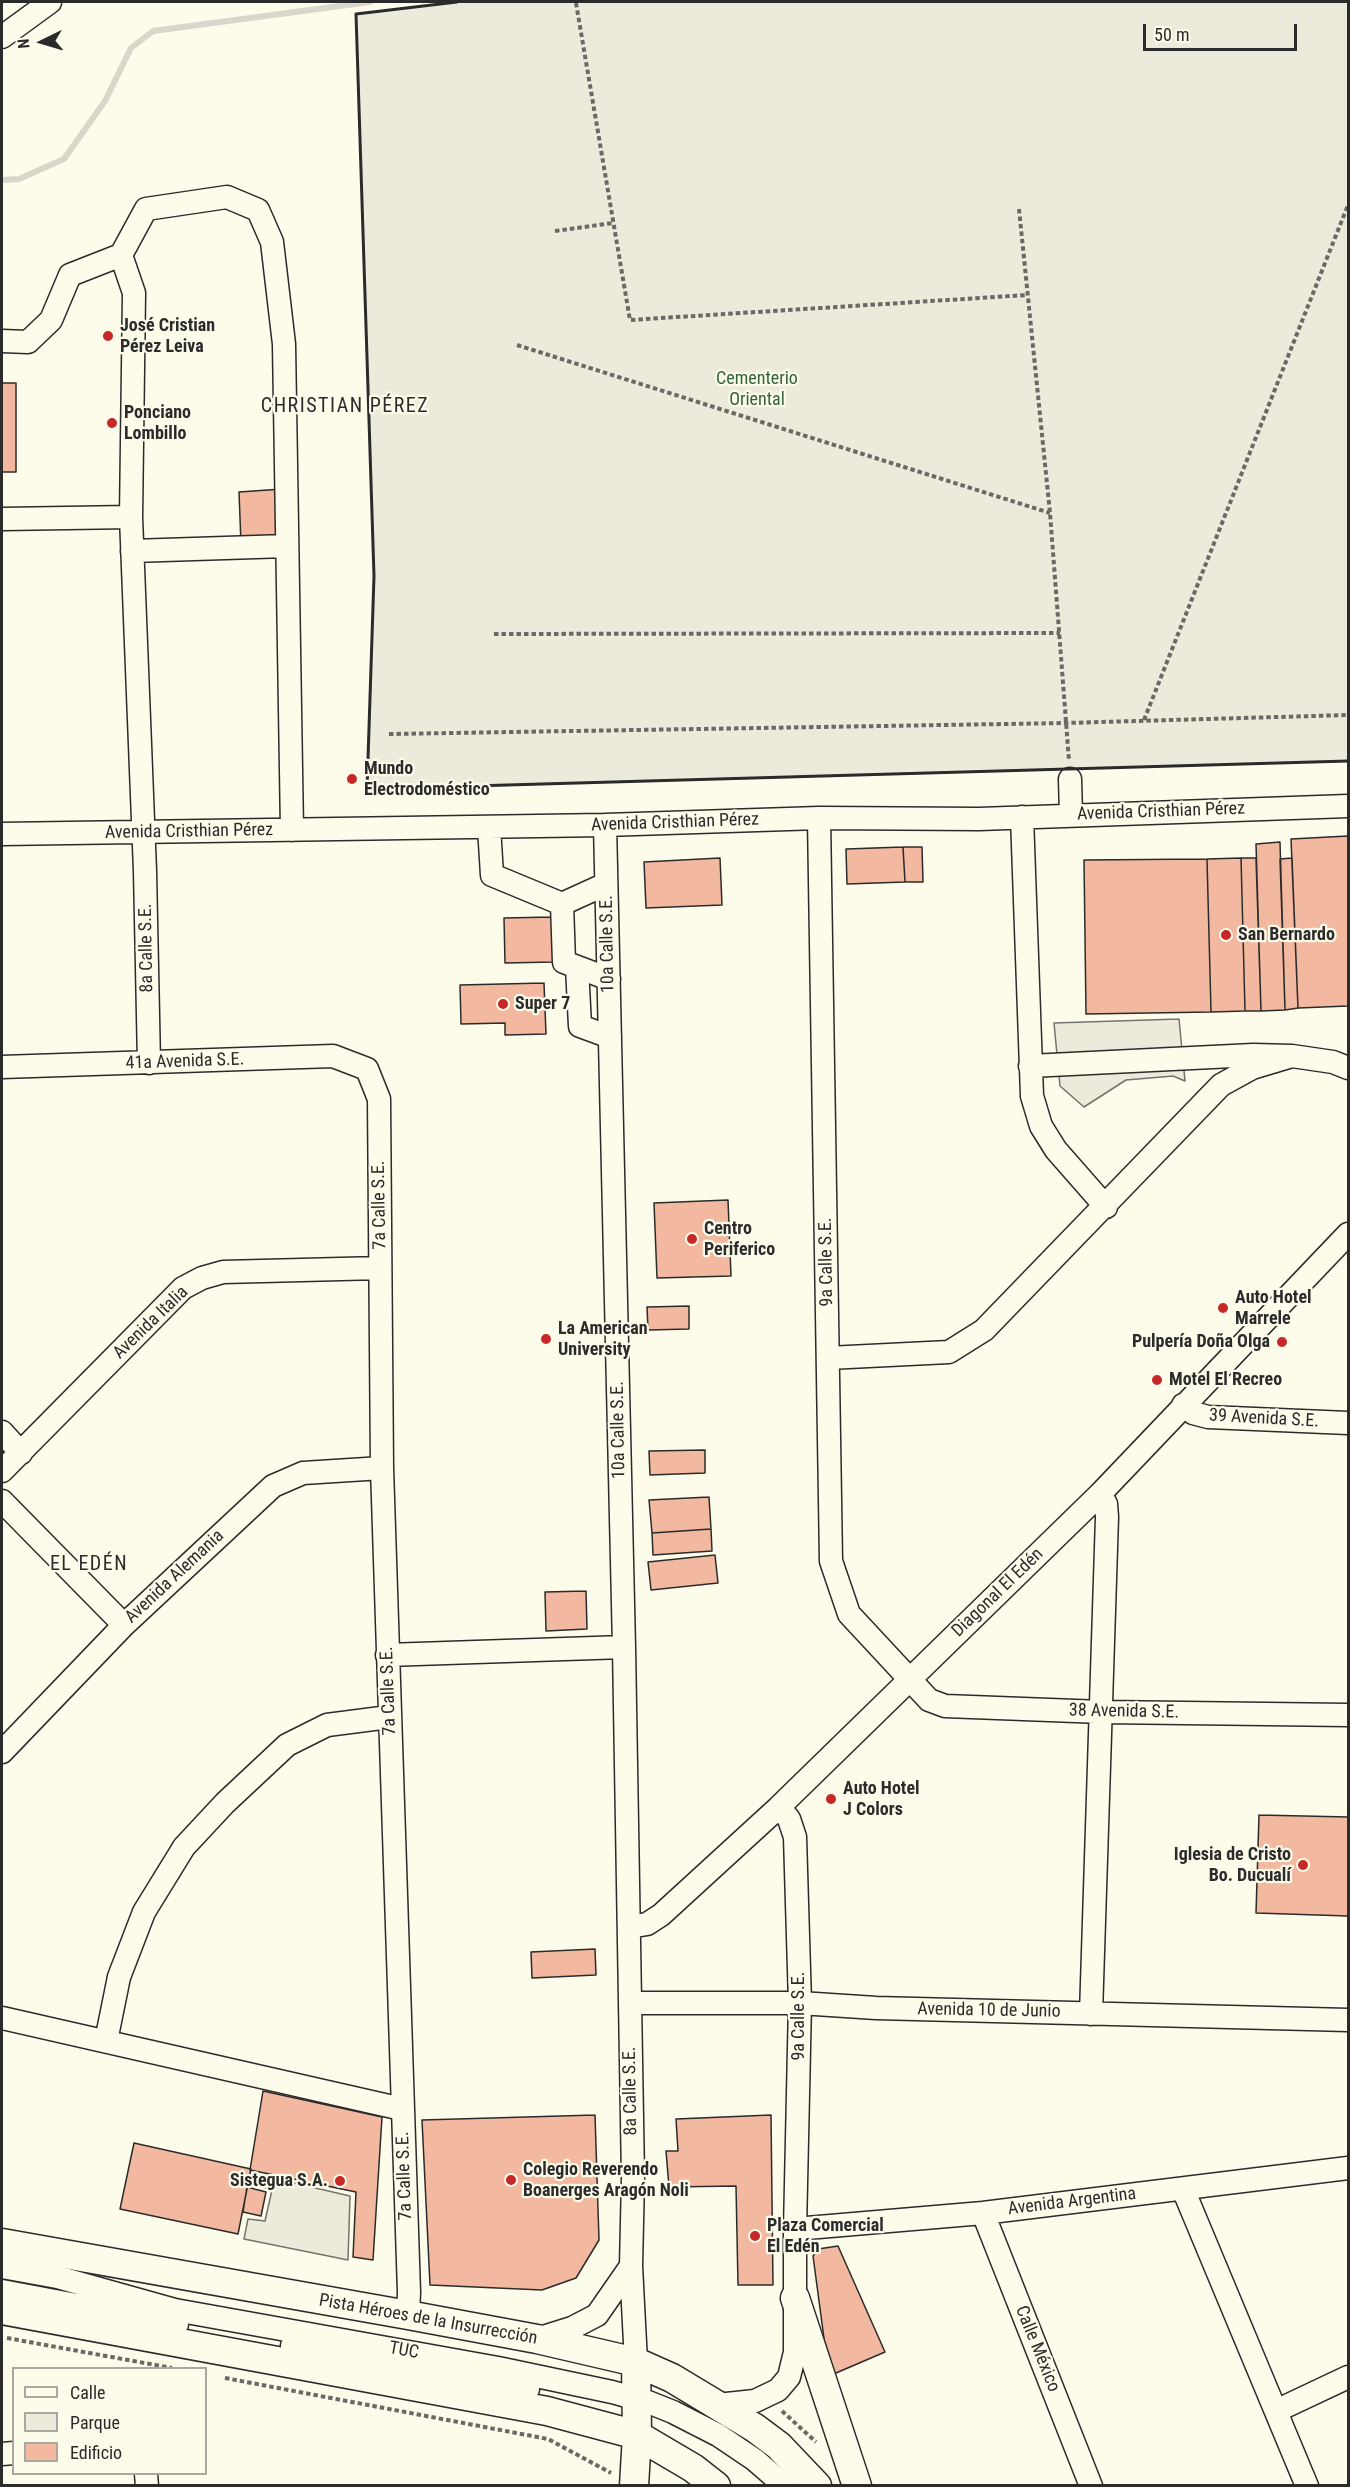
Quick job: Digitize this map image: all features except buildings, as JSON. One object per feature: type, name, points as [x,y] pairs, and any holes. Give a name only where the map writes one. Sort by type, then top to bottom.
[{"type":"main road","name":"Pista Héroes de la Insurrección","points":[[2,2243],[537,2339],[636,2362],[672,2378],[755,2428],[779,2446],[817,2486]]},
{"type":"main road","points":[[795,2298],[857,2486]]},
{"type":"main road","points":[[2,2310],[547,2411],[637,2416],[716,2486]]},
{"type":"main road","points":[[625,2481],[637,2416],[636,2362]]},
{"type":"street","points":[[2,37],[50,2]]},
{"type":"street","points":[[2,341],[28,342],[51,320],[70,275],[121,255],[146,209],[227,197],[258,210],[272,242],[284,344],[292,830]]},
{"type":"street","name":"8a Calle S.E.","points":[[121,255],[134,293],[130,517],[144,832],[149,1063]]},
{"type":"street","points":[[2,519],[130,517]]},
{"type":"street","points":[[132,551],[287,546]]},
{"type":"street","points":[[1070,779],[1071,815]]},
{"type":"street","name":"Avenida Cristhian Pérez","points":[[2,834],[605,825],[819,818],[1022,817],[1348,806]]},
{"type":"street","points":[[1022,817],[1032,1096],[1041,1126],[1056,1150],[1106,1207]]},
{"type":"street","name":"9a Calle S.E.","points":[[819,818],[831,1561],[849,1614],[909,1679]]},
{"type":"street","name":"10a Calle S.E.","points":[[605,825],[629,1927]]},
{"type":"street","points":[[489,827],[492,875],[562,904],[606,884]]},
{"type":"street","points":[[562,904],[564,962],[609,979]]},
{"type":"street","points":[[577,967],[580,1026],[610,1037]]},
{"type":"street","name":"41a Avenida S.E.","points":[[2,1067],[333,1056],[367,1069]]},
{"type":"street","points":[[1030,1066],[1223,1056],[1292,1056],[1333,1062],[1348,1068]]},
{"type":"street","points":[[828,1358],[949,1352],[984,1330],[1106,1207],[1221,1085],[1252,1068],[1292,1056]]},
{"type":"street","name":"7a Calle S.E.","points":[[367,1069],[379,1099],[382,1468],[408,2315]]},
{"type":"street","name":"Diagonal El Edén","points":[[629,1927],[647,1924],[661,1915],[778,1807],[1100,1494],[1348,1234]]},
{"type":"street","name":"Avenida Italia","points":[[2,1471],[183,1288],[202,1278],[223,1272],[380,1268]]},
{"type":"street","name":"39 Avenida S.E.","points":[[1183,1405],[1193,1413],[1208,1417],[1348,1423]]},
{"type":"street","points":[[2,1432],[21,1453]]},
{"type":"street","name":"Avenida Alemania","points":[[2,1752],[124,1625],[273,1486],[303,1473],[382,1468]]},
{"type":"street","points":[[1091,2014],[1107,1517],[1106,1504],[1100,1494]]},
{"type":"street","points":[[2,1501],[124,1625]]},
{"type":"street","points":[[387,1655],[624,1647]]},
{"type":"street","name":"38 Avenida S.E.","points":[[909,1679],[929,1700],[945,1706],[1102,1712],[1348,1715]]},
{"type":"street","points":[[106,2041],[119,1977],[144,1912],[184,1847],[225,1803],[287,1745],[327,1725],[389,1717]]},
{"type":"street","name":"9a Calle S.E.","points":[[717,2405],[755,2401],[771,2395],[784,2384],[791,2371],[795,2352],[800,2003],[795,1837],[789,1819],[778,1807]]},
{"type":"street","name":"8a Calle S.E.","points":[[629,1927],[633,2178],[631,2266],[636,2362]]},
{"type":"street","name":"Avenida 10 de Junio","points":[[630,2003],[800,2003],[876,2008],[1348,2020]]},
{"type":"street","points":[[2,2018],[402,2109]]},
{"type":"street","name":"Avenida Argentina","points":[[795,2229],[983,2213],[1348,2168]]},
{"type":"street","points":[[1183,2189],[1307,2486]]},
{"type":"street","name":"Calle México","points":[[983,2213],[1091,2486]]},
{"type":"street","points":[[537,2339],[572,2328],[597,2315],[631,2266]]},
{"type":"street","name":"TUC","points":[[2,2267],[57,2277],[175,2310],[498,2368],[637,2416],[673,2412],[718,2435],[755,2460],[785,2486]]},
{"type":"street","name":"TUC","points":[[2,2291],[427,2374],[529,2389],[663,2422],[736,2464],[763,2486]]},
{"type":"street","points":[[1276,2411],[1348,2377]]},
{"type":"path","points":[[576,3],[630,320],[1027,295]]},
{"type":"path","points":[[1144,720],[1348,205]]},
{"type":"path","points":[[1019,209],[1050,513],[1070,779]]},
{"type":"path","points":[[555,231],[613,223]]},
{"type":"path","points":[[517,345],[1050,513]]},
{"type":"path","points":[[494,634],[1060,633]]},
{"type":"path","points":[[389,734],[1066,723],[1348,715]]},
{"type":"path","points":[[2,2337],[167,2367]]},
{"type":"path","points":[[217,2377],[548,2439],[625,2481]]},
{"type":"green space","name":"Cementerio Oriental","points":[[457,2],[1348,2],[1348,761],[367,789],[374,576],[356,14]]},
{"type":"shaded area","points":[[1179,1019],[1185,1081],[1173,1076],[1126,1080],[1084,1107],[1060,1086],[1054,1023]]},
{"type":"shaded area","points":[[255,2174],[350,2196],[348,2260],[244,2239],[248,2219],[265,2221],[272,2190],[254,2184]]},
{"type":"waterway","points":[[2,180],[19,179],[64,159],[105,101],[131,48],[153,31],[370,2]]},
{"type":"wall","points":[[457,2],[356,14],[374,576],[367,789],[1348,761]]},
{"type":"place","name":"José Cristian Pérez Leiva","points":[[108,336]]},
{"type":"place","name":"Ponciano Lombillo","points":[[112,423]]},
{"type":"place","name":"Mundo Electrodoméstico","points":[[352,779]]},
{"type":"place","name":"San Bernardo","points":[[1226,935]]},
{"type":"place","name":"Super 7","points":[[503,1004]]},
{"type":"place","name":"Centro Periferico","points":[[692,1239]]},
{"type":"place","name":"Auto Hotel Marrele","points":[[1223,1308]]},
{"type":"place","name":"La American University","points":[[546,1339]]},
{"type":"place","name":"Pulpería Doña Olga","points":[[1282,1342]]},
{"type":"place","name":"Motel El Recreo","points":[[1157,1380]]},
{"type":"place","name":"Auto Hotel J Colors","points":[[831,1799]]},
{"type":"place","name":"Iglesia de Cristo Bo. Ducualí","points":[[1303,1865]]},
{"type":"place","name":"Colegio Reverendo Boanerges Aragón Noli","points":[[511,2180]]},
{"type":"place","name":"Sistegua S.A.","points":[[340,2181]]},
{"type":"place","name":"Plaza Comercial El Edén","points":[[755,2236]]},
{"type":"district","name":"CHRISTIAN PÉREZ","points":[[345,407]]},
{"type":"district","name":"EL EDÉN","points":[[89,1565]]}]
